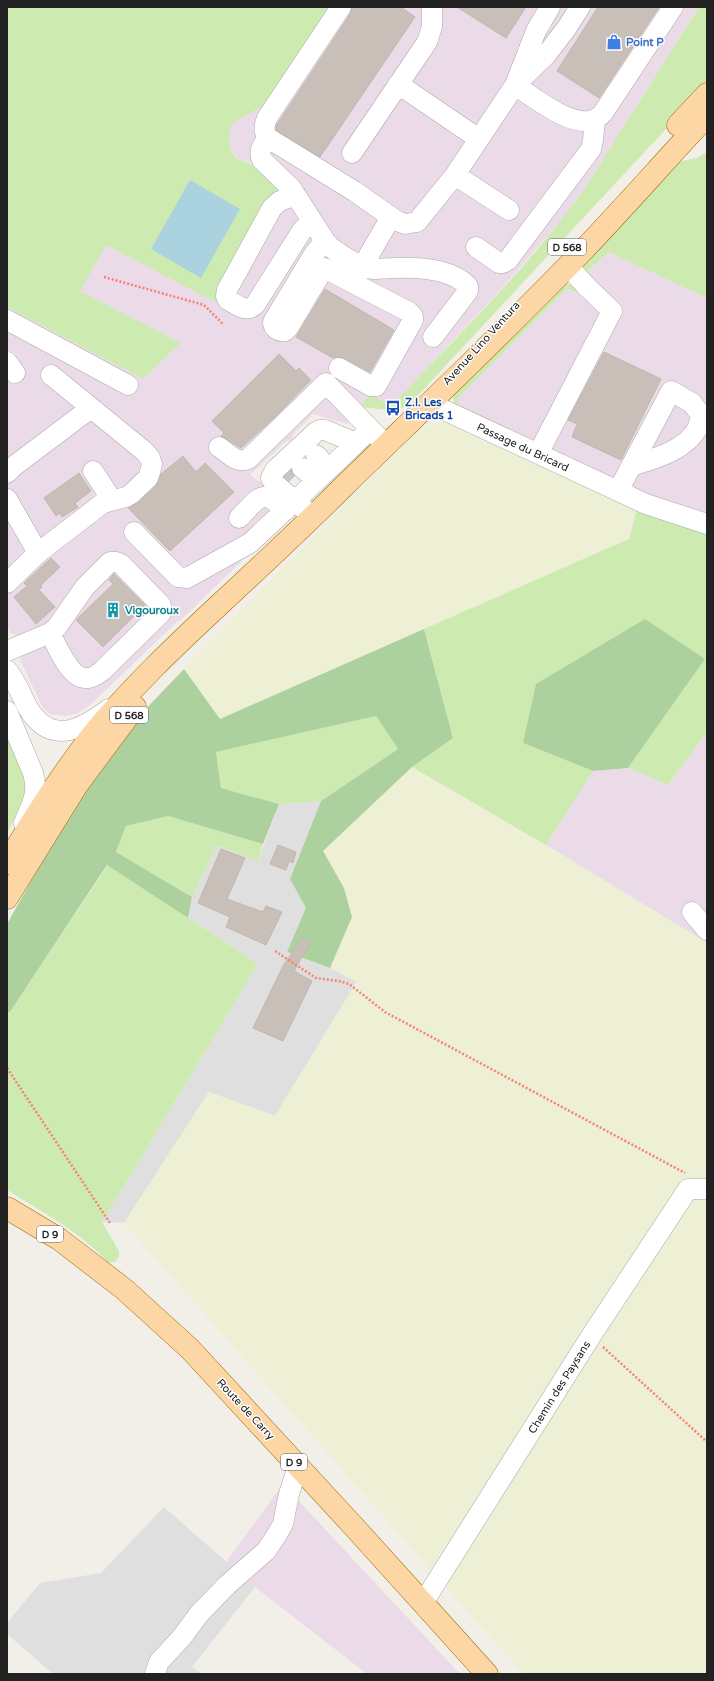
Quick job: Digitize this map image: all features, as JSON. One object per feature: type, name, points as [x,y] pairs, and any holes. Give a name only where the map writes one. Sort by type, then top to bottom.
[{"type":"main road","name":"Avenue Lino Ventura","points":[[429,403],[463,362],[707,94]]},
{"type":"main road","name":"Avenue Lino Ventura","points":[[429,403],[465,370],[568,266],[707,116]]},
{"type":"main road","name":"D 568","points":[[7,862],[39,810],[65,772],[93,734],[125,698],[166,655],[312,518],[429,403]]},
{"type":"main road","name":"D 568","points":[[7,898],[77,785],[119,727],[171,662],[277,551]]},
{"type":"main road","name":"Route de Carry","points":[[7,1208],[59,1239],[129,1294],[190,1349],[486,1674]]},
{"type":"main road","name":"Route de Carry","points":[[7,1221],[45,1242],[89,1263]]},
{"type":"street","points":[[341,7],[267,118],[264,126],[264,133],[268,138],[354,191],[391,217],[405,224],[417,222],[455,175],[515,85],[546,55],[566,29],[580,7]]},
{"type":"street","points":[[352,153],[427,42],[432,27],[432,7]]},
{"type":"street","points":[[515,85],[536,31],[550,7]]},
{"type":"street","points":[[515,85],[568,118],[580,121],[595,120],[603,113],[673,7]]},
{"type":"street","points":[[398,84],[479,139]]},
{"type":"street","points":[[476,247],[498,262],[503,263],[508,260],[591,149],[595,120]]},
{"type":"street","points":[[268,138],[260,149],[262,160],[291,188],[313,223],[330,245],[362,267],[368,269],[386,268],[433,270],[451,275],[468,286],[468,291],[433,337]]},
{"type":"street","points":[[455,175],[509,210]]},
{"type":"street","points":[[296,195],[280,201],[272,208],[227,290],[226,296],[228,300],[245,309],[250,309],[255,305],[303,229],[313,223]]},
{"type":"street","points":[[362,267],[391,217]]},
{"type":"street","points":[[330,245],[324,268],[288,328],[281,332],[276,329],[273,326],[273,322],[314,254],[330,245]]},
{"type":"street","points":[[538,454],[612,311],[568,266]]},
{"type":"street","points":[[324,268],[409,312],[413,316],[413,320],[376,386],[371,386],[340,368]]},
{"type":"street","points":[[371,292],[386,268]]},
{"type":"street","points":[[7,320],[128,385]]},
{"type":"street","points":[[70,391],[91,365]]},
{"type":"street","points":[[7,583],[38,553],[103,503],[126,497],[131,494],[148,478],[152,464],[150,458],[144,451],[51,375]]},
{"type":"street","points":[[219,447],[238,460],[243,461],[248,459],[326,382],[386,445]]},
{"type":"street","name":"Passage du Bricard","points":[[429,403],[646,504],[707,524]]},
{"type":"street","points":[[7,473],[14,466],[91,408]]},
{"type":"street","points":[[239,518],[260,497],[266,496],[272,498],[298,468],[370,429]]},
{"type":"street","points":[[134,532],[178,577],[181,579],[187,578],[250,543],[298,468],[316,432],[326,430],[349,440]]},
{"type":"street","points":[[618,491],[631,466]]},
{"type":"street","points":[[298,468],[312,518]]},
{"type":"street","points":[[93,471],[112,500]]},
{"type":"street","points":[[7,499],[38,553]]},
{"type":"street","points":[[7,651],[50,633],[57,627],[85,587],[110,562],[121,564],[161,605],[161,613],[94,677],[85,678],[76,675],[68,668],[50,633]]},
{"type":"street","points":[[7,670],[37,720],[45,727],[55,731],[70,732],[82,727],[96,720],[125,698]]},
{"type":"street","points":[[7,711],[34,773],[36,791],[7,862]]},
{"type":"street","points":[[692,912],[707,930]]},
{"type":"street","name":"Chemin des Paysans","points":[[423,1604],[591,1336],[697,1189]]},
{"type":"street","points":[[155,1674],[159,1662],[182,1637],[199,1614],[227,1585],[266,1551],[283,1524],[288,1494],[298,1466]]},
{"type":"path","points":[[104,277],[204,305],[224,325]]},
{"type":"path","points":[[275,951],[316,978],[350,984],[385,1012],[684,1172],[697,1189]]},
{"type":"path","points":[[7,1068],[110,1223]]},
{"type":"path","points":[[591,1336],[707,1442]]},
{"type":"shaded area","points":[[330,7],[699,7],[585,188],[565,216],[495,296],[391,406],[370,394],[347,424],[313,414],[293,434],[292,440],[285,442],[250,475],[286,499],[255,548],[89,706],[76,714],[65,716],[50,714],[43,708],[20,660],[26,649],[22,637],[10,633],[7,626],[7,307],[143,379],[181,343],[79,291],[106,245],[219,303],[218,287],[268,196],[282,191],[250,162],[240,160],[233,153],[229,135],[232,124],[243,117]]},
{"type":"shaded area","points":[[608,252],[707,298],[707,526],[458,410],[458,398],[567,289],[581,293],[588,271]]},
{"type":"shaded area","points":[[707,732],[707,943],[546,845],[593,771],[628,768],[668,785]]},
{"type":"shaded area","points":[[321,801],[290,879],[307,908],[287,952],[330,968],[357,981],[275,1116],[209,1092],[124,1223],[102,1222],[258,964],[188,918],[192,897],[217,845],[258,861],[279,804]]},
{"type":"shaded area","points":[[283,1484],[460,1674],[367,1674],[255,1587],[226,1562]]},
{"type":"shaded area","points":[[164,1507],[255,1587],[192,1667],[202,1674],[53,1674],[7,1634],[7,1623],[40,1583],[101,1573]]},
{"type":"green space","points":[[7,7],[330,7],[265,104],[232,124],[229,139],[233,154],[241,160],[255,166],[282,191],[268,197],[218,287],[219,304],[106,245],[80,291],[181,343],[143,379],[7,307]]},
{"type":"green space","points":[[699,7],[707,7],[707,85],[409,405],[398,409],[360,407],[370,394],[391,406],[492,300],[541,245],[585,188]]},
{"type":"green space","points":[[707,152],[707,298],[608,252],[588,271],[594,282],[584,274],[583,264],[669,168],[682,161],[697,158]]},
{"type":"green space","points":[[567,284],[575,286],[581,293],[567,289],[458,398],[458,410],[453,399],[454,389],[558,287]]},
{"type":"green space","points":[[444,422],[637,509],[629,539],[220,719],[184,669],[419,429]]},
{"type":"green space","points":[[637,509],[707,535],[707,732],[668,785],[628,768],[705,659],[523,743],[593,771],[546,845],[412,767],[453,738],[424,629],[629,539]]},
{"type":"green space","points":[[645,619],[705,659],[628,768],[593,771],[523,743],[536,684]]},
{"type":"green space","points":[[424,629],[453,738],[412,767],[323,851],[344,888],[352,917],[330,968],[287,952],[306,908],[290,879],[321,801],[398,749],[376,716],[216,752],[221,788],[279,804],[263,844],[168,816],[126,826],[116,852],[192,897],[188,918],[107,865],[10,1012],[7,1012],[7,924],[72,808],[140,715],[184,669],[220,719]]},
{"type":"green space","points":[[376,716],[398,749],[321,801],[279,804],[221,788],[216,752]]},
{"type":"green space","points":[[7,727],[26,775],[25,799],[7,833]]},
{"type":"green space","points":[[412,767],[546,845],[707,943],[707,1674],[523,1674],[124,1223],[209,1092],[275,1116],[357,982],[330,968],[352,917],[344,888],[322,851]]},
{"type":"green space","points":[[168,816],[263,844],[258,861],[217,845],[192,897],[116,852],[126,826]]},
{"type":"green space","points":[[108,865],[258,964],[102,1222],[119,1251],[119,1257],[115,1262],[108,1263],[98,1252],[74,1232],[7,1190],[7,1012],[10,1012]]},
{"type":"water","points":[[190,180],[240,209],[201,278],[151,249]]},
{"type":"building","points":[[352,7],[401,7],[415,17],[320,157],[276,130],[276,126],[351,13]]},
{"type":"building","points":[[457,7],[526,7],[506,38]]},
{"type":"building","name":"Point P","points":[[598,7],[659,7],[599,98],[557,71]]},
{"type":"building","points":[[325,289],[394,330],[370,372],[344,358],[333,358],[296,337]]},
{"type":"building","points":[[604,352],[661,379],[621,460],[572,437],[577,424],[568,420]]},
{"type":"building","points":[[279,354],[296,371],[299,368],[311,380],[276,416],[241,448],[221,436],[224,433],[212,421]]},
{"type":"building","points":[[183,456],[196,472],[205,463],[234,492],[170,551],[128,508],[139,502],[156,486],[161,474]]},
{"type":"building","points":[[79,473],[91,491],[75,503],[78,507],[62,517],[60,513],[56,516],[44,498]]},
{"type":"building","points":[[51,558],[60,567],[41,585],[42,587],[39,590],[55,607],[36,624],[14,597],[27,586],[24,583]]},
{"type":"building","name":"Vigouroux","points":[[114,574],[145,605],[103,647],[76,620],[113,584],[109,580]]},
{"type":"building","points":[[278,845],[296,852],[293,863],[289,861],[286,870],[270,864]]},
{"type":"building","points":[[221,849],[245,858],[227,899],[263,912],[266,906],[282,912],[266,945],[226,927],[230,917],[198,903]]},
{"type":"building","points":[[302,938],[310,943],[294,971],[312,981],[283,1041],[253,1028],[283,966]]},
{"type":"tunnel","points":[[282,471],[291,480]]},
{"type":"place","name":"Point P","points":[[614,42]]},
{"type":"place","name":"Z.I. Les Bricads 1","points":[[393,408]]},
{"type":"place","name":"Vigouroux","points":[[113,610]]}]
